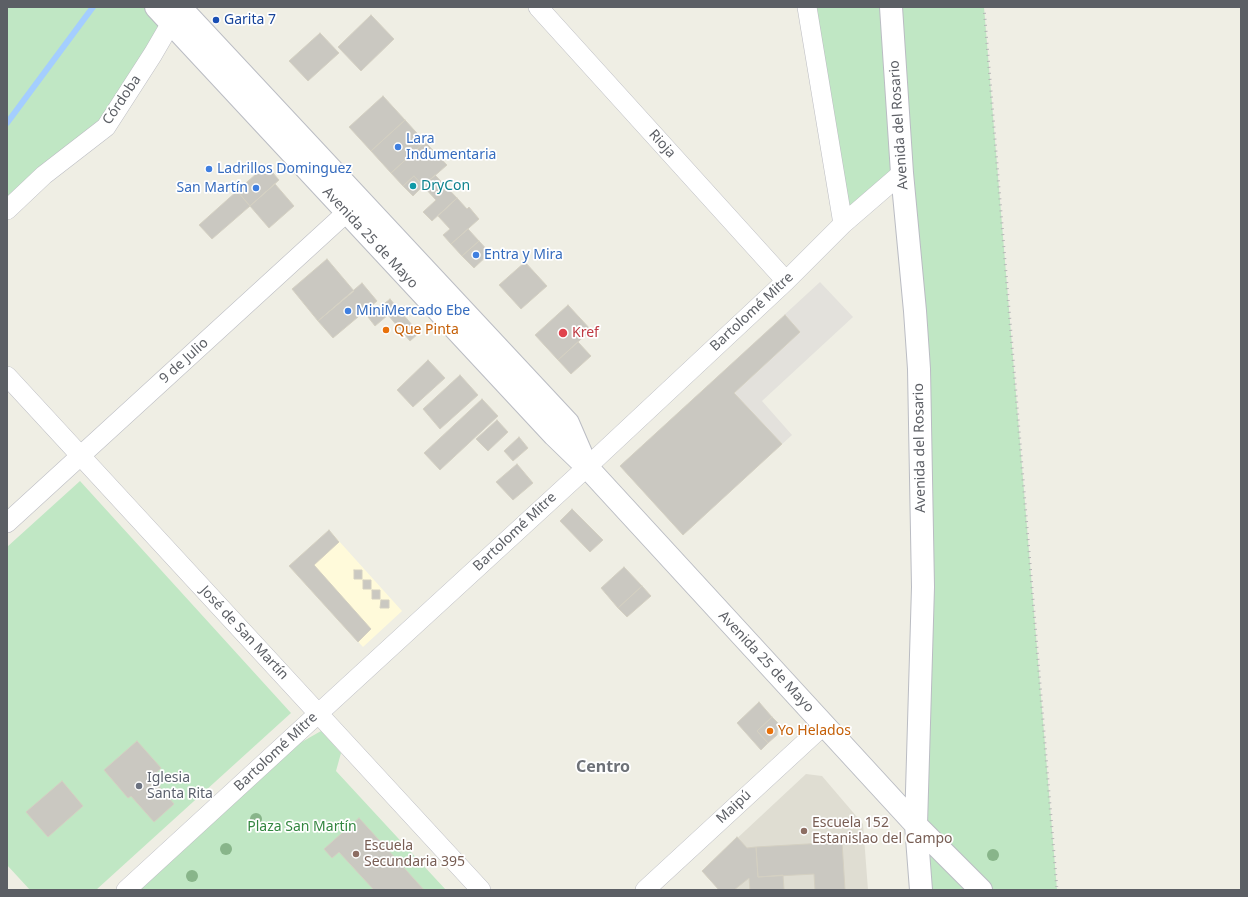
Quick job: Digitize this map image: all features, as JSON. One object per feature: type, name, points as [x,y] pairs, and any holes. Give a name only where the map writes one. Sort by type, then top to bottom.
[{"type":"main road","name":"Avenida 25 de Mayo","points":[[156,7],[180,11],[353,206],[568,422],[587,466],[916,825],[981,890]]},
{"type":"main road","name":"Avenida del Rosario","points":[[891,7],[902,173],[915,311],[919,377],[923,587],[916,825],[921,890]]},
{"type":"street","name":"Rioja","points":[[538,7],[786,281]]},
{"type":"street","points":[[807,7],[843,224]]},
{"type":"street","name":"Córdoba","points":[[7,210],[44,175],[106,127],[180,11]]},
{"type":"street","name":"Bartolomé Mitre","points":[[126,890],[587,466],[786,281],[843,224],[902,173]]},
{"type":"street","name":"9 de Julio","points":[[7,523],[353,206]]},
{"type":"street","name":"José de San Martín","points":[[7,376],[481,890]]},
{"type":"street","name":"Maipú","points":[[645,890],[824,725]]},
{"type":"shaded area","points":[[820,282],[853,317],[762,401],[792,435],[683,535],[620,466]]},
{"type":"shaded area","points":[[329,530],[402,611],[363,647],[289,566]]},
{"type":"shaded area","name":"Escuela 152 Estanislao del Campo","points":[[806,774],[822,776],[863,824],[868,890],[719,890],[702,871]]},
{"type":"green space","points":[[7,7],[183,7],[171,23],[106,127],[7,210]]},
{"type":"green space","points":[[807,7],[984,7],[1057,890],[921,890],[923,587],[902,173],[843,224]]},
{"type":"green space","points":[[80,481],[291,713],[96,890],[30,890],[7,865],[7,547]]},
{"type":"green space","name":"Plaza San Martín","points":[[321,731],[341,753],[336,771],[446,890],[140,890],[300,743]]},
{"type":"building","points":[[371,15],[394,39],[361,71],[338,47]]},
{"type":"building","points":[[320,33],[339,53],[308,81],[289,61]]},
{"type":"building","points":[[383,96],[405,120],[371,151],[349,127]]},
{"type":"building","name":"Lara Indumentaria","points":[[405,120],[425,142],[391,173],[371,151]]},
{"type":"building","points":[[425,142],[447,165],[423,186],[414,176],[403,186],[391,173]]},
{"type":"building","name":"San Martín","points":[[266,165],[279,180],[250,206],[237,191]]},
{"type":"building","points":[[435,175],[457,198],[432,221],[423,212],[436,200],[423,186]]},
{"type":"building","name":"DryCon","points":[[414,176],[423,186],[413,196],[403,186]]},
{"type":"building","points":[[275,184],[294,206],[269,228],[250,206]]},
{"type":"building","points":[[237,191],[250,206],[212,239],[199,225]]},
{"type":"building","points":[[457,198],[467,209],[469,207],[479,219],[451,244],[443,235],[450,229],[438,216]]},
{"type":"building","points":[[468,229],[479,241],[462,256],[451,244]]},
{"type":"building","name":"Entra y Mira","points":[[479,241],[490,253],[474,268],[462,256]]},
{"type":"building","points":[[327,259],[354,291],[318,321],[292,289]]},
{"type":"building","points":[[525,262],[547,286],[521,309],[499,285]]},
{"type":"building","name":"MiniMercado Ebe","points":[[362,283],[377,301],[333,338],[318,321]]},
{"type":"building","points":[[390,299],[413,326],[404,334],[388,315],[375,326],[368,317]]},
{"type":"building","name":"Kref","points":[[568,305],[591,330],[558,360],[535,335]]},
{"type":"building","points":[[785,315],[800,332],[734,393],[782,444],[683,535],[620,466]]},
{"type":"building","points":[[413,326],[419,333],[410,341],[404,334]]},
{"type":"building","points":[[578,342],[591,356],[571,374],[558,360]]},
{"type":"building","points":[[428,360],[445,378],[413,407],[397,390]]},
{"type":"building","points":[[460,375],[478,395],[440,429],[423,409]]},
{"type":"building","points":[[482,399],[498,416],[440,470],[424,453]]},
{"type":"building","points":[[497,420],[508,432],[488,451],[476,439]]},
{"type":"building","points":[[519,437],[528,448],[513,461],[504,451]]},
{"type":"building","points":[[517,464],[533,483],[513,500],[496,482]]},
{"type":"building","points":[[572,509],[603,540],[590,552],[560,521]]},
{"type":"building","points":[[329,530],[339,542],[314,565],[371,629],[358,642],[289,566]]},
{"type":"building","points":[[624,567],[642,586],[618,608],[601,588]]},
{"type":"building","points":[[354,570],[362,570],[362,579],[354,579]]},
{"type":"building","points":[[363,580],[371,580],[371,589],[363,589]]},
{"type":"building","points":[[642,586],[651,596],[627,617],[618,608]]},
{"type":"building","points":[[372,590],[380,590],[380,599],[372,599]]},
{"type":"building","points":[[381,600],[389,600],[389,608],[380,608]]},
{"type":"building","points":[[759,702],[772,717],[757,731],[768,743],[761,750],[737,723]]},
{"type":"building","points":[[772,717],[778,723],[777,735],[768,743],[757,731]]},
{"type":"building","name":"Iglesia Santa Rita","points":[[137,741],[161,768],[151,777],[174,804],[154,822],[131,796],[128,798],[104,770]]},
{"type":"building","points":[[62,781],[83,806],[48,837],[26,812]]},
{"type":"building","points":[[359,818],[424,890],[374,890],[339,852],[332,858],[324,849]]},
{"type":"building","points":[[737,837],[747,848],[756,847],[758,877],[783,875],[784,890],[750,890],[749,878],[734,890],[719,890],[702,871]]},
{"type":"building","points":[[842,842],[845,890],[815,890],[814,874],[758,877],[756,847]]},
{"type":"waterway","points":[[7,123],[93,7]]},
{"type":"railway","points":[[984,7],[1057,890]]},
{"type":"place","name":"Garita 7","points":[[216,20]]},
{"type":"place","name":"Lara Indumentaria","points":[[398,147]]},
{"type":"place","name":"Ladrillos Dominguez","points":[[209,169]]},
{"type":"place","name":"DryCon","points":[[413,186]]},
{"type":"place","name":"San Martín","points":[[256,188]]},
{"type":"place","name":"Entra y Mira","points":[[476,255]]},
{"type":"place","name":"MiniMercado Ebe","points":[[348,311]]},
{"type":"place","name":"Que Pinta","points":[[386,330]]},
{"type":"place","name":"Kref","points":[[563,333]]},
{"type":"place","name":"Yo Helados","points":[[770,731]]},
{"type":"place","name":"Iglesia Santa Rita","points":[[139,786]]},
{"type":"place","name":"Escuela 152 Estanislao del Campo","points":[[804,831]]},
{"type":"place","name":"Escuela Secundaria 395","points":[[356,854]]},
{"type":"district","name":"Centro","points":[[603,767]]}]
